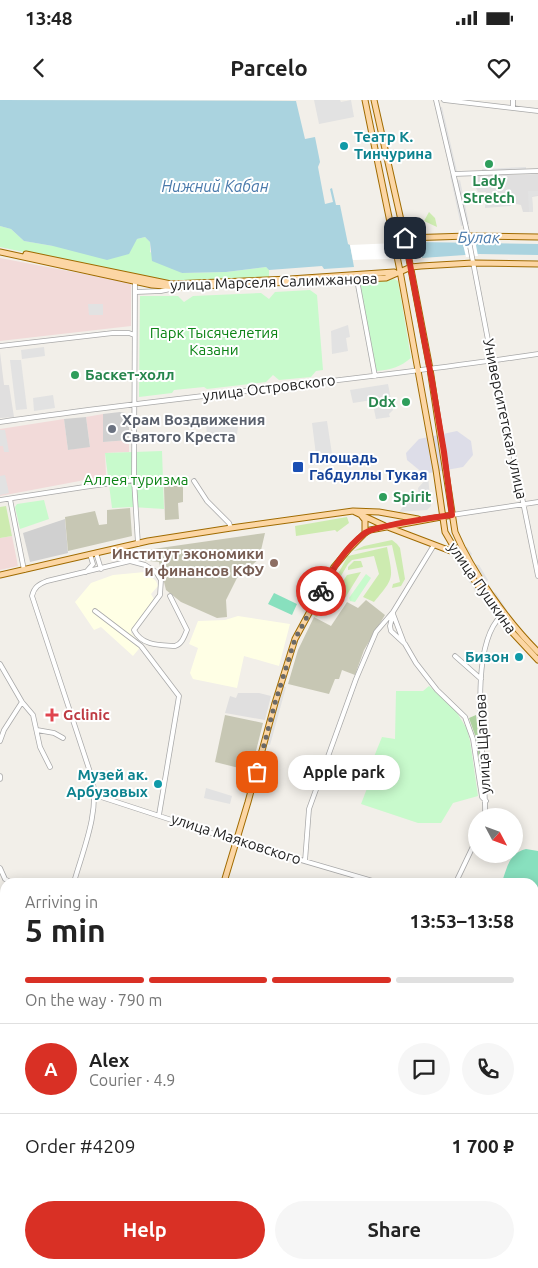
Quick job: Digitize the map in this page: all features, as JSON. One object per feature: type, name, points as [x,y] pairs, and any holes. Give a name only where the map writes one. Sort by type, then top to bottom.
[{"type":"main road","name":"улица Пушкина","points":[[365,100],[400,271],[436,470],[445,532],[456,554],[511,631],[538,660]]},
{"type":"main road","name":"улица Пушкина","points":[[374,100],[405,238],[430,369],[455,532],[475,569],[514,625],[538,652]]},
{"type":"main road","points":[[394,242],[405,238],[538,237]]},
{"type":"main road","points":[[0,251],[171,284],[388,274],[410,268],[473,263],[538,264]]},
{"type":"main road","name":"улица Марселя Салимжанова","points":[[0,251],[164,287],[386,278],[400,271]]},
{"type":"main road","points":[[0,575],[138,544],[231,528],[356,512],[379,512],[424,520]]},
{"type":"main road","points":[[356,512],[385,526],[456,554]]},
{"type":"main road","points":[[356,512],[365,520],[365,532]]},
{"type":"main road","points":[[225,878],[286,664],[295,639],[334,567],[365,532],[385,526],[452,515]]},
{"type":"street","name":"Университетская улица","points":[[436,100],[472,256],[492,361],[538,576]]},
{"type":"street","points":[[444,100],[538,112]]},
{"type":"street","points":[[513,100],[513,108]]},
{"type":"street","points":[[454,174],[538,171]]},
{"type":"street","points":[[356,280],[375,376]]},
{"type":"street","points":[[135,281],[134,480],[138,544]]},
{"type":"street","points":[[136,292],[161,291],[177,287]]},
{"type":"street","points":[[0,346],[113,333],[129,333],[134,335]]},
{"type":"street","name":"улица Островского","points":[[0,422],[538,354]]},
{"type":"street","points":[[0,500],[134,480]]},
{"type":"street","points":[[194,481],[206,501],[230,522],[231,528]]},
{"type":"street","points":[[10,499],[24,570]]},
{"type":"street","points":[[452,515],[538,502]]},
{"type":"street","points":[[305,861],[309,809],[356,679],[379,628],[393,612],[434,545]]},
{"type":"street","points":[[96,553],[100,568]]},
{"type":"street","points":[[86,572],[92,564],[90,554]]},
{"type":"street","points":[[75,878],[94,808],[95,795],[92,778],[32,596],[40,584],[130,561],[145,565],[156,572],[161,580],[160,595],[134,630],[137,635],[152,644],[178,645],[187,630],[170,596]]},
{"type":"street","points":[[95,611],[141,646],[179,696],[160,815]]},
{"type":"street","points":[[393,612],[390,629],[405,644]]},
{"type":"street","points":[[393,612],[405,644],[416,663],[437,690],[465,718],[474,739],[482,797],[486,801]]},
{"type":"street","name":"улица Щапова","points":[[486,808],[480,709],[481,679],[486,640],[501,616]]},
{"type":"street","points":[[456,656],[481,679]]},
{"type":"street","points":[[0,664],[22,702],[33,715],[40,747],[50,767]]},
{"type":"street","points":[[0,741],[4,730],[22,702]]},
{"type":"street","points":[[37,730],[54,733],[62,738]]},
{"type":"street","name":"улица Маяковского","points":[[95,795],[362,878]]},
{"type":"street","points":[[458,878],[468,857]]},
{"type":"shaded area","points":[[314,100],[340,100],[341,102],[351,100],[354,117],[319,124]]},
{"type":"shaded area","points":[[442,107],[457,171],[454,172],[438,108]]},
{"type":"shaded area","points":[[526,167],[526,170],[482,171],[482,169]]},
{"type":"shaded area","points":[[454,174],[456,181],[460,180],[469,224],[461,226],[450,175]]},
{"type":"shaded area","points":[[538,174],[538,196],[532,197],[533,212],[523,212],[521,205],[511,203],[511,206],[485,208],[486,192],[478,192],[476,188],[473,188],[472,176]]},
{"type":"shaded area","points":[[528,191],[538,191],[538,195],[532,196],[533,212],[529,212]]},
{"type":"shaded area","points":[[0,258],[131,283],[131,326],[0,341]]},
{"type":"shaded area","points":[[88,304],[103,304],[103,315],[89,315]]},
{"type":"shaded area","points":[[348,325],[350,337],[346,338],[348,351],[332,354],[331,331]]},
{"type":"shaded area","points":[[44,347],[45,356],[22,359],[21,350]]},
{"type":"shaded area","points":[[0,352],[4,385],[9,385],[14,417],[0,418]]},
{"type":"shaded area","points":[[10,360],[21,360],[27,409],[16,410]]},
{"type":"shaded area","points":[[388,384],[393,410],[389,414],[390,417],[376,419],[372,400],[353,403],[350,390]]},
{"type":"shaded area","points":[[53,395],[55,408],[34,411],[33,398]]},
{"type":"shaded area","points":[[125,413],[129,417],[129,440],[103,442],[103,414]]},
{"type":"shaded area","points":[[103,414],[103,442],[129,440],[129,452],[105,453],[106,476],[0,496],[0,429],[64,419],[68,450],[90,446],[86,417]]},
{"type":"shaded area","points":[[86,417],[90,447],[68,450],[64,419]]},
{"type":"shaded area","points":[[216,418],[239,420],[237,434],[222,433],[222,438],[207,438],[206,421]]},
{"type":"shaded area","points":[[327,421],[332,454],[316,455],[312,423]]},
{"type":"shaded area","points":[[0,430],[5,430],[9,452],[4,452],[3,446],[0,446]]},
{"type":"shaded area","points":[[457,431],[471,441],[473,455],[463,467],[424,474],[407,460],[406,453],[419,439]]},
{"type":"shaded area","points":[[5,475],[9,493],[0,495],[0,476]]},
{"type":"shaded area","points":[[428,477],[431,506],[427,510],[399,512],[406,503],[418,502],[420,499],[418,488]]},
{"type":"shaded area","points":[[183,485],[183,502],[178,503],[179,519],[165,520],[164,486]]},
{"type":"shaded area","points":[[130,508],[132,536],[68,551],[65,517],[95,511],[99,525],[107,524],[107,510]]},
{"type":"shaded area","points":[[65,519],[68,553],[30,562],[23,533]]},
{"type":"shaded area","points":[[265,533],[259,559],[237,578],[226,600],[227,617],[217,618],[181,602],[166,590],[159,562],[140,560],[139,551]]},
{"type":"shaded area","points":[[12,536],[18,566],[0,570],[0,538]]},
{"type":"shaded area","points":[[464,547],[467,547],[472,554],[471,556],[475,564],[479,565],[488,580],[486,582],[493,592],[496,593],[515,623],[513,624],[492,593]]},
{"type":"shaded area","points":[[458,559],[483,596],[480,598],[455,561]]},
{"type":"shaded area","points":[[145,572],[156,581],[158,586],[151,594],[155,601],[132,628],[131,633],[142,645],[133,656],[101,627],[94,630],[75,602],[91,583],[113,575]]},
{"type":"shaded area","points":[[366,600],[385,615],[364,650],[355,675],[342,670],[339,679],[335,679],[329,694],[288,684],[298,650],[314,617],[331,626],[347,602],[358,608]]},
{"type":"shaded area","points":[[238,616],[290,624],[279,666],[244,656],[237,688],[193,679],[190,673],[198,648],[189,644],[198,621],[225,620]]},
{"type":"shaded area","points":[[283,686],[286,687],[270,745],[266,744]]},
{"type":"shaded area","points":[[238,693],[259,693],[271,696],[265,720],[225,713],[230,696],[236,698]]},
{"type":"shaded area","points":[[225,715],[263,723],[251,771],[215,762]]},
{"type":"shaded area","points":[[206,788],[232,796],[230,804],[204,798]]},
{"type":"green space","points":[[429,212],[435,218],[437,227],[424,221]]},
{"type":"green space","points":[[0,226],[11,229],[24,241],[53,246],[145,237],[150,242],[150,252],[182,273],[226,272],[266,267],[269,270],[269,278],[192,281],[146,278],[0,247]]},
{"type":"green space","points":[[394,279],[398,281],[411,358],[395,367],[376,371],[359,282]]},
{"type":"green space","name":"Парк Тысячелетия Казани","points":[[310,290],[317,295],[323,370],[316,371],[311,377],[279,380],[273,375],[266,382],[207,389],[204,387],[174,390],[172,393],[139,397],[140,296],[178,296],[184,302],[193,296],[261,293],[269,299],[275,292]]},
{"type":"green space","name":"Аллея туризма","points":[[162,451],[164,509],[112,508],[105,453]]},
{"type":"green space","points":[[44,500],[49,519],[20,529],[15,507],[17,504]]},
{"type":"green space","points":[[6,506],[12,536],[0,538],[0,507]]},
{"type":"green space","points":[[347,517],[349,523],[337,532],[335,530],[296,536],[295,526]]},
{"type":"green space","points":[[392,540],[400,548],[405,579],[401,586],[392,588],[393,584],[400,582],[392,545],[353,551],[364,546]]},
{"type":"green space","points":[[387,547],[391,577],[374,602],[363,597],[379,574],[374,556],[352,560],[348,564],[317,617],[314,616],[348,556]]},
{"type":"green space","points":[[354,561],[361,561],[363,567],[348,570],[348,567]]},
{"type":"green space","points":[[361,572],[345,598],[336,592],[347,575]]},
{"type":"green space","points":[[366,574],[371,578],[355,602],[350,601],[349,598]]},
{"type":"green space","points":[[274,593],[297,604],[292,615],[268,604]]},
{"type":"green space","points":[[429,686],[456,711],[467,729],[478,796],[453,803],[441,823],[418,823],[361,804],[371,778],[371,764],[382,737],[395,739],[396,691],[423,691]]},
{"type":"green space","points":[[476,715],[484,791],[476,738],[469,718]]},
{"type":"green space","points":[[523,850],[538,851],[538,878],[503,878],[509,863],[523,863]]},
{"type":"water","name":"Нижний Кабан","points":[[0,100],[296,101],[305,139],[315,137],[325,204],[333,202],[330,189],[332,188],[336,205],[340,205],[354,267],[324,269],[322,266],[269,270],[266,267],[226,272],[182,273],[152,261],[150,242],[145,237],[137,239],[129,254],[107,260],[53,246],[24,241],[11,229],[0,226]]},
{"type":"water","name":"Булак","points":[[419,242],[538,244],[538,255],[479,254],[422,258]]},
{"type":"pier","points":[[462,240],[475,240],[478,256],[466,257]]},
{"type":"pier","points":[[419,242],[422,258],[353,260],[350,245]]},
{"type":"way so far","points":[[257,772],[286,664],[295,639],[321,591]]},
{"type":"place","name":"Театр К. Тинчурина","points":[[344,146]]},
{"type":"place","name":"Lady Stretch","points":[[489,164]]},
{"type":"place","name":"Баскет-холл","points":[[75,375]]},
{"type":"place","name":"Ddx","points":[[406,402]]},
{"type":"place","name":"Храм Воздвижения Святого Креста","points":[[112,429]]},
{"type":"place","name":"Площадь Габдуллы Тукая","points":[[298,467]]},
{"type":"place","name":"Spirit","points":[[383,497]]},
{"type":"place","name":"Институт экономики и финансов КФУ","points":[[274,563]]},
{"type":"place","name":"Бизон","points":[[519,657]]},
{"type":"place","name":"Gclinic","points":[[52,715]]},
{"type":"place","name":"Apple park","points":[[257,772]]},
{"type":"place","name":"Музей ак. Арбузовых","points":[[158,784]]},
{"type":"route","points":[[321,591],[334,567],[365,532],[385,526],[452,515],[432,381],[405,238]]}]
